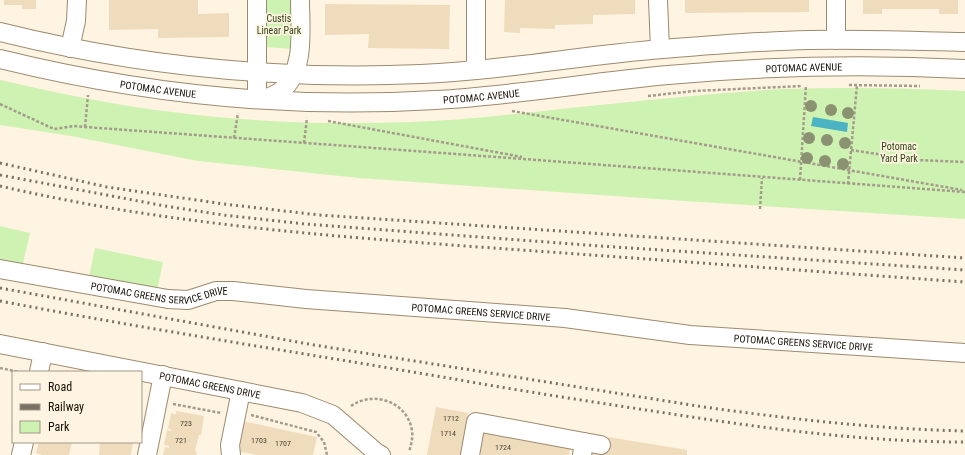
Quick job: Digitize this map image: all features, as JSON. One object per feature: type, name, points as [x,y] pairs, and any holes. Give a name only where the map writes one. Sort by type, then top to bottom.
[{"type":"street","points":[[70,48],[76,21],[77,0]]},
{"type":"street","points":[[257,0],[257,72],[261,99],[281,91],[294,73],[299,55],[300,0]]},
{"type":"street","points":[[476,0],[476,70]]},
{"type":"street","points":[[658,0],[660,49]]},
{"type":"street","points":[[836,0],[836,40]]},
{"type":"street","points":[[0,32],[70,48],[180,65],[257,72],[364,76],[476,70],[660,49],[773,42],[836,40],[965,42]]},
{"type":"street","name":"POTOMAC AVENUE","points":[[0,59],[53,72],[158,90],[232,98],[344,102],[434,100],[511,94],[666,75],[808,66],[896,66],[965,69]]},
{"type":"street","name":"POTOMAC GREENS SERVICE DRIVE","points":[[0,269],[168,299],[188,300],[216,291],[233,290],[306,299],[565,318],[690,336],[965,353]]},
{"type":"street","name":"POTOMAC GREENS DRIVE","points":[[0,346],[43,352],[302,403],[333,415],[378,454]]},
{"type":"street","points":[[39,371],[43,352]]},
{"type":"street","points":[[147,455],[163,375]]},
{"type":"street","points":[[231,455],[230,445],[241,391]]},
{"type":"street","points":[[470,455],[476,422],[589,448]]},
{"type":"street","points":[[21,455],[24,443]]},
{"type":"path","points":[[800,180],[806,85]]},
{"type":"path","points":[[848,184],[857,85]]},
{"type":"path","points":[[85,127],[88,95]]},
{"type":"path","points":[[0,104],[54,129],[74,126],[535,159],[762,178],[965,191]]},
{"type":"path","points":[[234,138],[236,116],[240,108]]},
{"type":"path","points":[[304,143],[307,111]]},
{"type":"path","points":[[511,111],[965,191]]},
{"type":"path","points":[[324,120],[535,159]]},
{"type":"path","points":[[851,150],[917,160],[965,162]]},
{"type":"path","points":[[760,209],[762,178]]},
{"type":"path","points":[[0,368],[14,371]]},
{"type":"path","points":[[351,406],[368,398],[392,402],[401,410],[408,420],[412,431],[412,443],[409,452]]},
{"type":"green space","name":"Custis Linear Park","points":[[264,0],[293,0],[293,49],[264,47]]},
{"type":"green space","name":"Potomac Yard Park","points":[[0,80],[43,90],[150,109],[231,118],[321,123],[436,121],[697,95],[785,89],[875,88],[965,91],[965,219],[359,178],[198,161],[71,136],[0,125]]},
{"type":"green space","points":[[0,226],[30,233],[21,272],[0,267]]},
{"type":"green space","points":[[95,248],[163,262],[156,296],[88,282]]},
{"type":"water","points":[[813,117],[848,123],[847,132],[811,126]]},
{"type":"building","points":[[4,0],[36,0],[36,9],[22,9],[22,5],[4,5]]},
{"type":"building","points":[[109,0],[198,0],[198,14],[229,13],[229,37],[158,38],[158,29],[109,30]]},
{"type":"building","points":[[505,0],[635,0],[635,14],[593,15],[593,24],[555,25],[555,29],[520,28],[520,33],[504,32]]},
{"type":"building","points":[[685,0],[809,0],[809,12],[685,13]]},
{"type":"building","points":[[863,0],[958,0],[958,14],[939,14],[939,9],[882,9],[882,14],[863,14]]},
{"type":"building","points":[[325,4],[450,5],[449,49],[368,48],[369,34],[325,35]]},
{"type":"building","points":[[436,407],[468,413],[461,455],[427,455]]},
{"type":"building","points":[[176,411],[204,416],[201,435],[199,435],[195,451],[197,452],[196,455],[163,455],[165,447],[169,448],[169,446],[164,445],[167,430],[171,431],[171,429],[168,429],[171,413],[176,414]]},
{"type":"building","points":[[242,421],[317,437],[313,455],[257,455],[236,451]]},
{"type":"building","points":[[482,433],[570,449],[569,455],[478,455]]},
{"type":"building","points":[[608,437],[687,450],[687,455],[588,455],[588,451],[605,454]]},
{"type":"building","points":[[39,443],[72,443],[69,455],[42,455],[36,453]]},
{"type":"building","points":[[100,443],[133,443],[131,455],[99,455]]},
{"type":"railway","points":[[0,163],[107,187],[224,204],[319,215],[965,258]]},
{"type":"railway","points":[[0,175],[165,206],[223,215],[305,224],[600,246],[965,270]]},
{"type":"railway","points":[[0,186],[123,210],[245,227],[369,239],[965,282]]},
{"type":"railway","points":[[0,288],[314,345],[704,407],[834,423],[965,431]]},
{"type":"railway","points":[[0,301],[170,332],[708,420],[818,434],[892,440],[965,442]]}]
